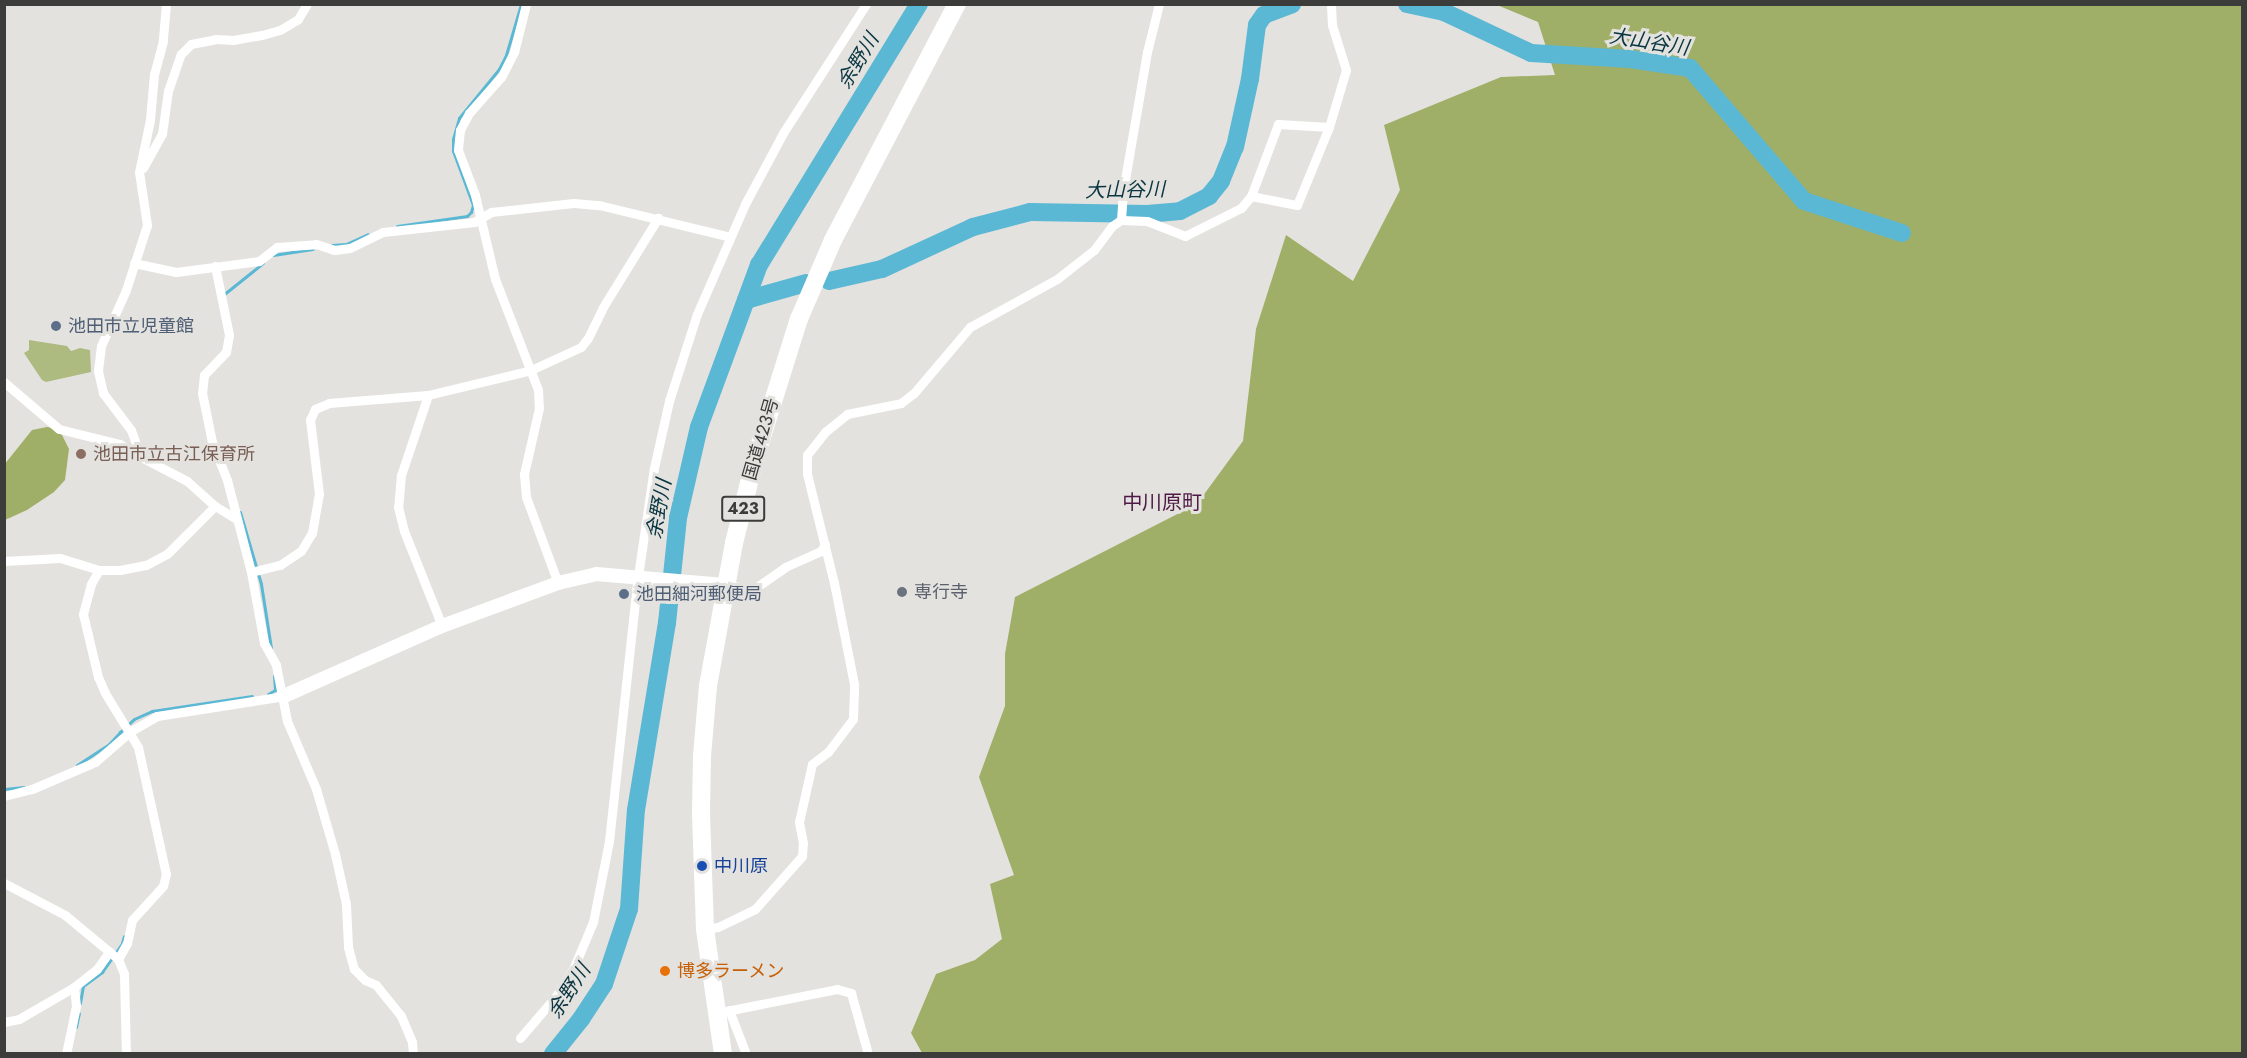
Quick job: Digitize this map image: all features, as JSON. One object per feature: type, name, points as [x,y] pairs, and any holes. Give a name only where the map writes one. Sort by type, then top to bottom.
[{"type":"highway","name":"国道423号","points":[[723,1053],[723,1012],[705,929],[701,812],[702,756],[718,583],[754,459],[800,319],[833,240],[957,4]]},
{"type":"street","points":[[141,457],[131,430],[103,393],[98,371],[101,346],[126,290],[147,225],[140,196],[139,172],[150,120],[154,74],[162,41],[166,4]]},
{"type":"street","points":[[139,172],[162,134],[168,91],[181,54],[191,44],[216,39],[233,40],[262,36],[280,30],[298,19],[307,4]]},
{"type":"street","points":[[526,4],[514,52],[501,77],[469,113],[460,130],[458,150],[480,217],[495,279],[538,390],[539,408],[524,474],[526,497],[558,583]]},
{"type":"street","points":[[520,1038],[556,996],[574,967],[593,922],[609,841],[654,468],[669,401],[697,314],[730,237],[783,134],[866,4]]},
{"type":"street","points":[[1122,220],[1123,191],[1147,52],[1159,4]]},
{"type":"street","points":[[1251,196],[1297,205],[1329,127],[1346,70],[1332,25],[1331,4]]},
{"type":"street","points":[[705,929],[717,927],[755,909],[802,856],[803,843],[799,822],[812,764],[828,752],[853,718],[854,684],[807,465],[807,456],[825,432],[847,414],[901,403],[931,375],[940,359],[970,327],[1057,279],[1094,250],[1112,226],[1122,220],[1147,221],[1185,236],[1241,208],[1251,196],[1278,124],[1329,127]]},
{"type":"street","points":[[134,263],[176,272],[259,261],[277,248],[316,244],[334,250],[350,248],[383,232],[474,222],[491,212],[574,202],[658,218],[730,237]]},
{"type":"street","points":[[251,572],[280,565],[301,551],[312,533],[320,494],[310,420],[315,409],[329,404],[428,395],[531,370],[581,347],[658,218]]},
{"type":"street","points":[[215,266],[229,334],[226,352],[204,375],[202,393],[212,442],[227,480],[235,518],[251,572],[264,643],[276,665],[284,696],[287,722],[316,789],[335,854],[346,904],[348,947],[354,969],[365,980],[376,985],[401,1016],[412,1042],[413,1053]]},
{"type":"street","points":[[4,382],[59,429],[120,444],[188,481],[215,506],[235,518]]},
{"type":"street","points":[[428,395],[401,476],[398,507],[404,531],[442,626]]},
{"type":"street","points":[[4,561],[60,558],[99,570],[120,570],[146,565],[167,554],[215,506]]},
{"type":"street","points":[[4,796],[32,789],[95,762],[131,731],[157,716],[284,696],[442,626],[558,583],[596,574],[718,583],[754,589],[785,567],[821,551],[825,544]]},
{"type":"street","points":[[99,570],[91,584],[83,614],[101,685],[131,731],[138,747],[166,874],[163,886],[132,920],[127,943],[118,959]]},
{"type":"street","points":[[4,883],[65,915],[118,959],[124,974],[126,1053]]},
{"type":"street","points":[[4,1022],[19,1019],[75,987],[97,969],[109,952]]},
{"type":"street","points":[[66,1053],[76,1006],[75,987]]},
{"type":"street","points":[[746,1053],[723,1012],[837,989],[851,993],[868,1053]]},
{"type":"green space","points":[[1497,5],[2242,5],[2242,1053],[922,1053],[911,1033],[936,974],[975,960],[1002,939],[990,884],[1014,875],[979,777],[1005,706],[1005,654],[1015,597],[1197,504],[1243,441],[1256,329],[1286,235],[1353,281],[1400,190],[1384,125],[1501,77],[1555,75],[1538,22]]},
{"type":"green space","points":[[29,340],[67,346],[71,351],[80,348],[90,350],[91,372],[46,382],[42,380],[24,353],[29,350]]},
{"type":"green space","points":[[47,427],[59,429],[69,449],[65,480],[54,492],[27,510],[5,520],[4,465],[32,430]]},
{"type":"waterway","points":[[397,226],[467,216],[471,212],[473,205],[453,151],[453,139],[459,118],[499,69],[506,55],[521,4]]},
{"type":"waterway","name":"余野川","points":[[553,1054],[581,1019],[604,984],[629,909],[636,810],[667,623],[678,518],[699,427],[759,265],[919,4]]},
{"type":"waterway","name":"大山谷川","points":[[829,281],[882,269],[973,227],[1030,212],[1147,214],[1180,211],[1209,196],[1221,181],[1235,147],[1250,79],[1257,25],[1264,15],[1292,4]]},
{"type":"waterway","name":"大山谷川","points":[[1407,4],[1444,12],[1531,53],[1630,59],[1690,68],[1804,201],[1902,233]]},
{"type":"waterway","points":[[332,245],[346,244],[368,234]]},
{"type":"waterway","points":[[273,255],[313,249]]},
{"type":"waterway","points":[[223,295],[263,263]]},
{"type":"waterway","name":"大山谷川","points":[[746,300],[806,283]]},
{"type":"waterway","points":[[240,512],[261,584],[271,648]]},
{"type":"waterway","points":[[268,694],[275,690],[274,676]]},
{"type":"waterway","points":[[125,735],[120,732],[134,719],[152,711],[252,696]]},
{"type":"waterway","points":[[77,765],[109,744],[120,732]]},
{"type":"waterway","points":[[4,789],[24,787]]},
{"type":"waterway","points":[[80,1003],[83,986],[102,972],[122,943],[124,936]]},
{"type":"waterway","points":[[76,1027],[79,1013]]},
{"type":"place","name":"池田市立児童館","points":[[56,326]]},
{"type":"place","name":"池田市立古江保育所","points":[[81,454]]},
{"type":"place","name":"専行寺","points":[[902,592]]},
{"type":"place","name":"池田細河郵便局","points":[[624,594]]},
{"type":"place","name":"中川原","points":[[702,866]]},
{"type":"place","name":"博多ラーメン","points":[[665,971]]},
{"type":"district","name":"中川原町","points":[[1162,502]]}]
